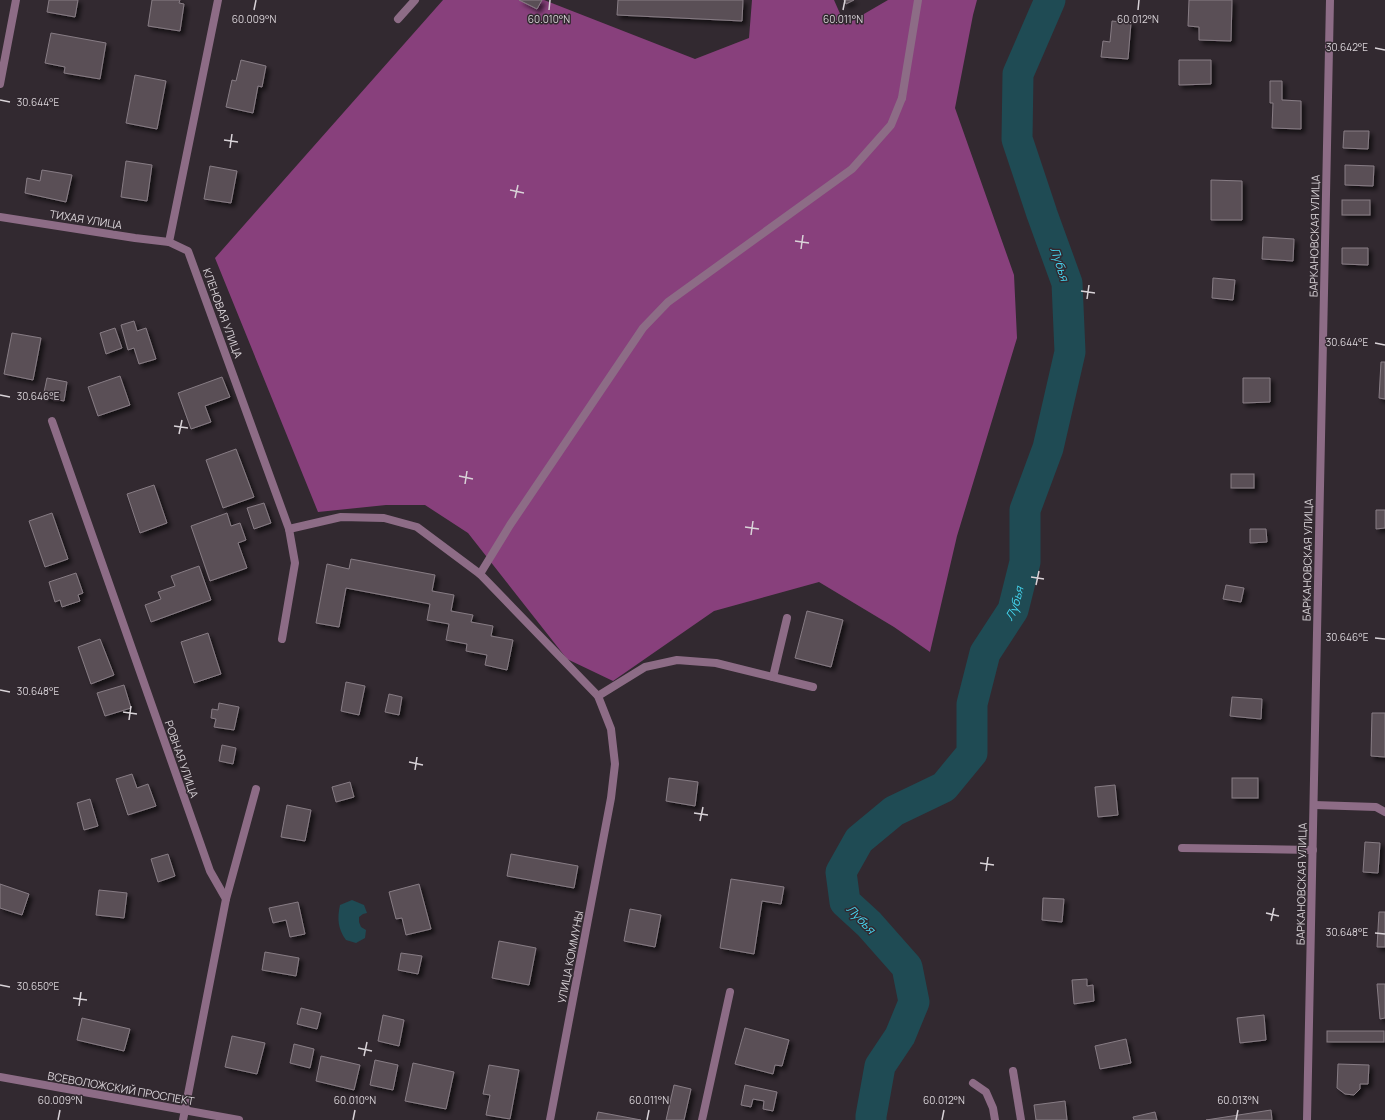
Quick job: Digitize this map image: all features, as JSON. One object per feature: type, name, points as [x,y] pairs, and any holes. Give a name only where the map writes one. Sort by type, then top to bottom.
[{"type":"street","points":[[0,84],[16,0]]},
{"type":"street","points":[[169,242],[218,0]]},
{"type":"street","points":[[398,19],[415,0]]},
{"type":"street","points":[[480,574],[510,525],[643,328],[668,302],[852,169],[891,125],[902,98],[918,0]]},
{"type":"street","name":"БАРКАНОВСКАЯ УЛИЦА","points":[[1307,1120],[1330,0]]},
{"type":"street","name":"ТИХАЯ УЛИЦА","points":[[0,217],[169,242]]},
{"type":"street","name":"КЛЕНОВАЯ УЛИЦА","points":[[169,242],[188,251],[289,529],[295,563],[282,640]]},
{"type":"street","name":"РОВНАЯ УЛИЦА","points":[[52,421],[210,871],[226,899]]},
{"type":"street","points":[[289,529],[341,517],[384,518],[417,527],[480,574],[598,696],[645,667],[677,660],[716,663],[813,687]]},
{"type":"street","points":[[773,677],[787,618]]},
{"type":"street","name":"УЛИЦА КОММУНЫ","points":[[550,1120],[611,798],[615,764],[611,729],[598,696]]},
{"type":"street","points":[[183,1120],[226,899],[256,789]]},
{"type":"street","points":[[1314,805],[1376,807],[1385,812]]},
{"type":"street","points":[[1182,848],[1313,850]]},
{"type":"street","points":[[702,1120],[730,992]]},
{"type":"street","points":[[1013,1071],[1021,1120]]},
{"type":"street","name":"ВСЕВОЛОЖСКИЙ ПРОСПЕКТ","points":[[0,1077],[239,1120]]},
{"type":"street","points":[[973,1083],[986,1092],[993,1108],[995,1120]]},
{"type":"shaded area","points":[[443,0],[544,0],[695,59],[749,38],[752,0],[834,0],[845,25],[888,0],[977,0],[955,108],[1014,275],[1017,338],[957,536],[930,652],[894,627],[819,582],[714,611],[613,681],[567,659],[468,533],[425,505],[386,505],[318,512],[215,258]]},
{"type":"water","points":[[352,900],[364,905],[367,913],[359,917],[361,927],[366,930],[365,938],[356,943],[346,940],[341,932],[338,919],[340,905]]},
{"type":"building","points":[[49,0],[78,0],[75,17],[47,12]]},
{"type":"building","points":[[152,0],[180,0],[179,3],[184,4],[180,31],[148,26]]},
{"type":"building","points":[[519,0],[542,0],[537,9]]},
{"type":"building","points":[[618,0],[743,0],[742,21],[617,15]]},
{"type":"building","points":[[844,0],[854,0],[846,4]]},
{"type":"building","points":[[1189,0],[1232,0],[1231,41],[1199,40],[1199,27],[1188,26]]},
{"type":"building","points":[[1112,21],[1131,23],[1128,59],[1101,57],[1103,41],[1110,42]]},
{"type":"building","points":[[51,33],[106,43],[100,79],[64,73],[65,67],[45,63]]},
{"type":"building","points":[[241,60],[266,66],[262,87],[258,86],[253,113],[226,107],[232,80],[236,81]]},
{"type":"building","points":[[1179,60],[1211,60],[1211,84],[1179,85]]},
{"type":"building","points":[[135,75],[166,81],[157,129],[126,123]]},
{"type":"building","points":[[1270,81],[1282,81],[1282,100],[1301,101],[1301,129],[1272,128],[1273,103],[1270,103]]},
{"type":"building","points":[[1344,131],[1369,131],[1368,149],[1343,148]]},
{"type":"building","points":[[126,161],[152,165],[147,201],[121,197]]},
{"type":"building","points":[[1345,165],[1374,166],[1373,186],[1345,185]]},
{"type":"building","points":[[210,166],[237,171],[231,203],[204,199]]},
{"type":"building","points":[[42,170],[72,175],[66,202],[25,193],[27,178],[40,181]]},
{"type":"building","points":[[1211,180],[1242,181],[1242,220],[1211,220]]},
{"type":"building","points":[[1342,200],[1370,200],[1370,215],[1342,215]]},
{"type":"building","points":[[1263,237],[1294,239],[1293,261],[1262,259]]},
{"type":"building","points":[[1342,248],[1368,248],[1368,265],[1342,264]]},
{"type":"building","points":[[1213,278],[1235,280],[1233,300],[1212,298]]},
{"type":"building","points":[[134,321],[137,331],[146,328],[156,359],[139,364],[134,348],[128,350],[121,325]]},
{"type":"building","points":[[115,328],[122,348],[106,354],[100,333]]},
{"type":"building","points":[[12,333],[41,338],[33,380],[4,374]]},
{"type":"building","points":[[1381,362],[1385,362],[1385,399],[1379,398]]},
{"type":"building","points":[[120,376],[130,405],[98,416],[88,387]]},
{"type":"building","points":[[222,377],[230,397],[205,406],[211,422],[191,429],[178,393]]},
{"type":"building","points":[[47,378],[67,382],[64,401],[43,397]]},
{"type":"building","points":[[1243,378],[1270,378],[1270,402],[1243,403]]},
{"type":"building","points":[[236,449],[254,497],[223,508],[206,460]]},
{"type":"building","points":[[1231,474],[1254,474],[1254,488],[1231,488]]},
{"type":"building","points":[[154,485],[167,523],[140,533],[127,494]]},
{"type":"building","points":[[264,503],[271,523],[254,529],[247,508]]},
{"type":"building","points":[[1376,510],[1385,510],[1385,528],[1376,529]]},
{"type":"building","points":[[52,513],[68,559],[45,567],[29,521]]},
{"type":"building","points":[[227,513],[231,526],[240,523],[246,540],[238,543],[247,568],[210,581],[191,526]]},
{"type":"building","points":[[1250,529],[1266,529],[1267,542],[1250,543]]},
{"type":"building","points":[[351,559],[435,575],[432,591],[454,595],[451,611],[473,615],[471,622],[493,626],[491,636],[513,640],[507,670],[485,665],[487,655],[466,651],[467,644],[446,640],[449,624],[427,620],[430,604],[346,588],[339,627],[316,623],[327,564],[349,569]]},
{"type":"building","points":[[199,566],[211,600],[151,622],[145,605],[161,599],[158,592],[175,586],[171,576]]},
{"type":"building","points":[[76,573],[83,593],[78,595],[80,601],[62,607],[60,600],[55,602],[49,582]]},
{"type":"building","points":[[1226,585],[1244,588],[1241,602],[1223,599]]},
{"type":"building","points":[[807,611],[843,620],[831,667],[795,658]]},
{"type":"building","points":[[208,633],[221,674],[194,683],[181,642]]},
{"type":"building","points":[[100,639],[114,675],[91,684],[78,647]]},
{"type":"building","points":[[346,682],[365,686],[359,715],[341,711]]},
{"type":"building","points":[[124,685],[131,708],[105,716],[97,693]]},
{"type":"building","points":[[389,694],[402,697],[399,715],[385,712]]},
{"type":"building","points":[[1232,697],[1262,699],[1261,719],[1230,716]]},
{"type":"building","points":[[219,703],[239,707],[234,730],[214,727],[216,719],[211,718],[212,709],[218,710]]},
{"type":"building","points":[[1372,713],[1385,713],[1385,757],[1371,756]]},
{"type":"building","points":[[222,745],[236,748],[233,764],[219,761]]},
{"type":"building","points":[[132,774],[137,788],[148,784],[156,806],[128,815],[116,779]]},
{"type":"building","points":[[669,778],[698,782],[695,806],[666,801]]},
{"type":"building","points":[[1232,778],[1258,778],[1258,798],[1232,798]]},
{"type":"building","points":[[350,782],[354,797],[336,802],[332,787]]},
{"type":"building","points":[[1115,785],[1118,815],[1098,817],[1095,787]]},
{"type":"building","points":[[90,799],[98,826],[84,830],[77,803]]},
{"type":"building","points":[[287,805],[311,810],[305,841],[281,837]]},
{"type":"building","points":[[1365,842],[1380,843],[1378,873],[1363,872]]},
{"type":"building","points":[[168,854],[175,876],[158,882],[151,859]]},
{"type":"building","points":[[511,854],[578,866],[574,888],[507,876]]},
{"type":"building","points":[[731,879],[784,887],[781,904],[762,901],[754,954],[720,948]]},
{"type":"building","points":[[0,884],[29,894],[22,915],[0,908]]},
{"type":"building","points":[[419,884],[431,929],[406,935],[402,918],[396,919],[389,892]]},
{"type":"building","points":[[99,890],[127,893],[124,918],[96,915]]},
{"type":"building","points":[[1043,898],[1064,899],[1062,922],[1042,920]]},
{"type":"building","points":[[298,902],[305,934],[290,937],[286,920],[273,923],[269,908]]},
{"type":"building","points":[[630,909],[661,915],[655,947],[624,941]]},
{"type":"building","points":[[1379,912],[1385,912],[1385,947],[1377,947]]},
{"type":"building","points":[[499,941],[536,948],[529,985],[492,978]]},
{"type":"building","points":[[265,952],[299,958],[296,976],[262,970]]},
{"type":"building","points":[[401,953],[422,956],[418,974],[398,970]]},
{"type":"building","points":[[1087,979],[1087,986],[1093,985],[1094,1001],[1074,1004],[1072,980]]},
{"type":"building","points":[[1377,984],[1385,984],[1385,1018],[1380,1019]]},
{"type":"building","points":[[301,1008],[321,1013],[317,1029],[297,1024]]},
{"type":"building","points":[[383,1015],[404,1020],[399,1046],[378,1041]]},
{"type":"building","points":[[1264,1015],[1266,1040],[1240,1043],[1237,1018]]},
{"type":"building","points":[[82,1018],[130,1029],[124,1051],[77,1040]]},
{"type":"building","points":[[745,1028],[789,1040],[782,1066],[775,1065],[773,1074],[735,1064]]},
{"type":"building","points":[[1327,1031],[1384,1031],[1384,1042],[1327,1042]]},
{"type":"building","points":[[232,1036],[265,1043],[257,1074],[225,1067]]},
{"type":"building","points":[[1126,1039],[1131,1063],[1100,1069],[1095,1046]]},
{"type":"building","points":[[294,1044],[314,1049],[310,1068],[290,1063]]},
{"type":"building","points":[[321,1056],[360,1065],[354,1090],[316,1081]]},
{"type":"building","points":[[375,1060],[398,1065],[393,1090],[370,1085]]},
{"type":"building","points":[[413,1063],[454,1072],[446,1109],[405,1101]]},
{"type":"building","points":[[1338,1064],[1369,1065],[1368,1084],[1360,1084],[1360,1089],[1354,1095],[1345,1094],[1337,1088]]},
{"type":"building","points":[[489,1065],[519,1070],[510,1119],[486,1115],[490,1095],[483,1094]]},
{"type":"building","points":[[674,1085],[691,1089],[684,1120],[666,1120]]},
{"type":"building","points":[[745,1085],[777,1092],[773,1111],[763,1109],[764,1101],[753,1099],[751,1107],[741,1105]]},
{"type":"building","points":[[1065,1101],[1067,1120],[1036,1120],[1034,1105]]},
{"type":"building","points":[[1271,1110],[1272,1120],[1206,1120]]},
{"type":"building","points":[[598,1112],[641,1120],[596,1120]]},
{"type":"building","points":[[1155,1112],[1157,1120],[1134,1120],[1133,1117]]},
{"type":"waterway","name":"Лубья","points":[[871,1120],[880,1066],[900,1036],[914,1002],[907,967],[869,924],[845,902],[841,872],[859,840],[894,811],[944,787],[972,753],[972,704],[985,653],[1013,610],[1025,562],[1025,510],[1048,448],[1070,352],[1067,283],[1017,139],[1018,74],[1050,0]]}]
